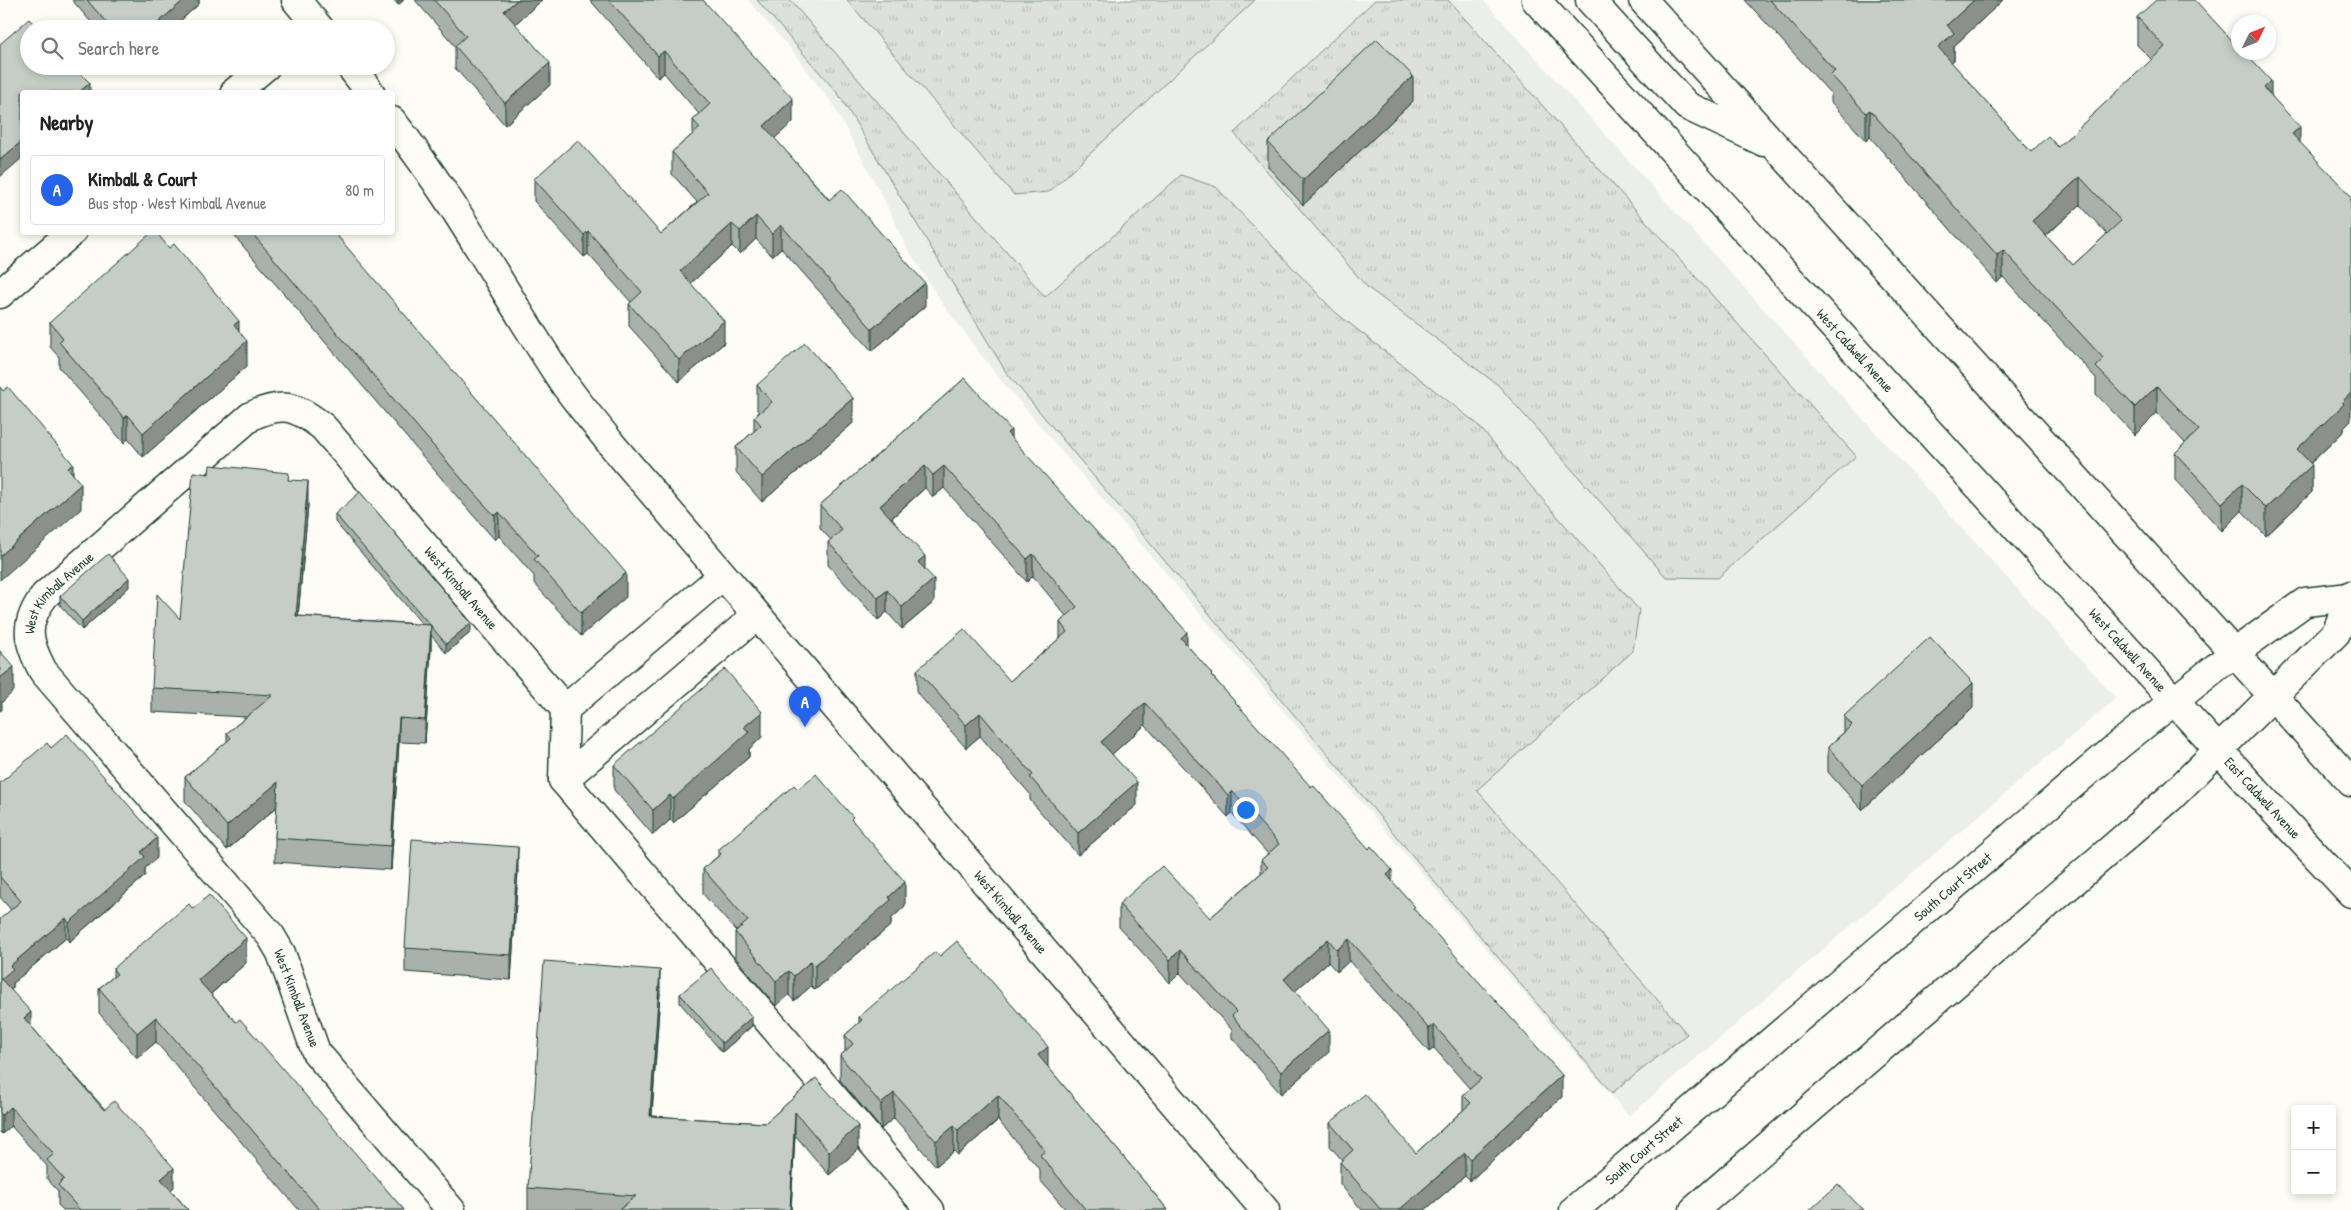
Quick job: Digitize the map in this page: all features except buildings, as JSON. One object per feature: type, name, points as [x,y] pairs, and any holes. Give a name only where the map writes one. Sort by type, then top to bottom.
[{"type":"street","points":[[296,0],[310,20]]},
{"type":"street","name":"West Caldwell Avenue","points":[[1536,0],[2174,701]]},
{"type":"street","points":[[1590,0],[1687,106],[1774,147]]},
{"type":"street","points":[[1643,0],[1774,147],[1873,253],[2351,782]]},
{"type":"street","points":[[237,90],[255,75]]},
{"type":"street","points":[[357,75],[368,90]]},
{"type":"street","name":"West Kimball Avenue","points":[[395,125],[423,160],[455,208],[564,383],[612,446],[1265,1210]]},
{"type":"street","points":[[0,294],[69,235]]},
{"type":"street","name":"West Kimball Avenue","points":[[451,1210],[316,1052],[277,944],[43,672],[31,648],[29,626],[34,610],[44,594],[251,416],[267,409],[286,406],[305,412],[324,427],[565,709]]},
{"type":"street","points":[[722,576],[565,709],[563,780],[930,1210]]},
{"type":"street","name":"South Court Street","points":[[1574,1210],[2120,744],[2234,653],[2305,602],[2350,596],[2336,633],[2164,804],[1694,1210]]},
{"type":"street","points":[[563,780],[756,616]]},
{"type":"street","name":"East Caldwell Avenue","points":[[2174,701],[2351,893]]},
{"type":"shaded area","points":[[748,0],[1483,0],[2116,698],[1629,1116],[994,372],[942,303],[906,246],[883,197],[833,105],[793,52]]},
{"type":"green space","points":[[757,0],[790,0],[1045,297],[1181,175],[1216,187],[1335,312],[1476,423],[1639,610],[1633,651],[1477,790],[1687,1034],[1612,1093],[1006,372],[839,95]]},
{"type":"green space","points":[[847,0],[1255,0],[1049,192],[1014,195]]},
{"type":"green space","points":[[1375,0],[1448,0],[1856,456],[1718,578],[1666,577],[1498,385],[1367,287],[1234,133]]},
{"type":"place","name":"Kimball & Court","points":[[805,727]]}]
